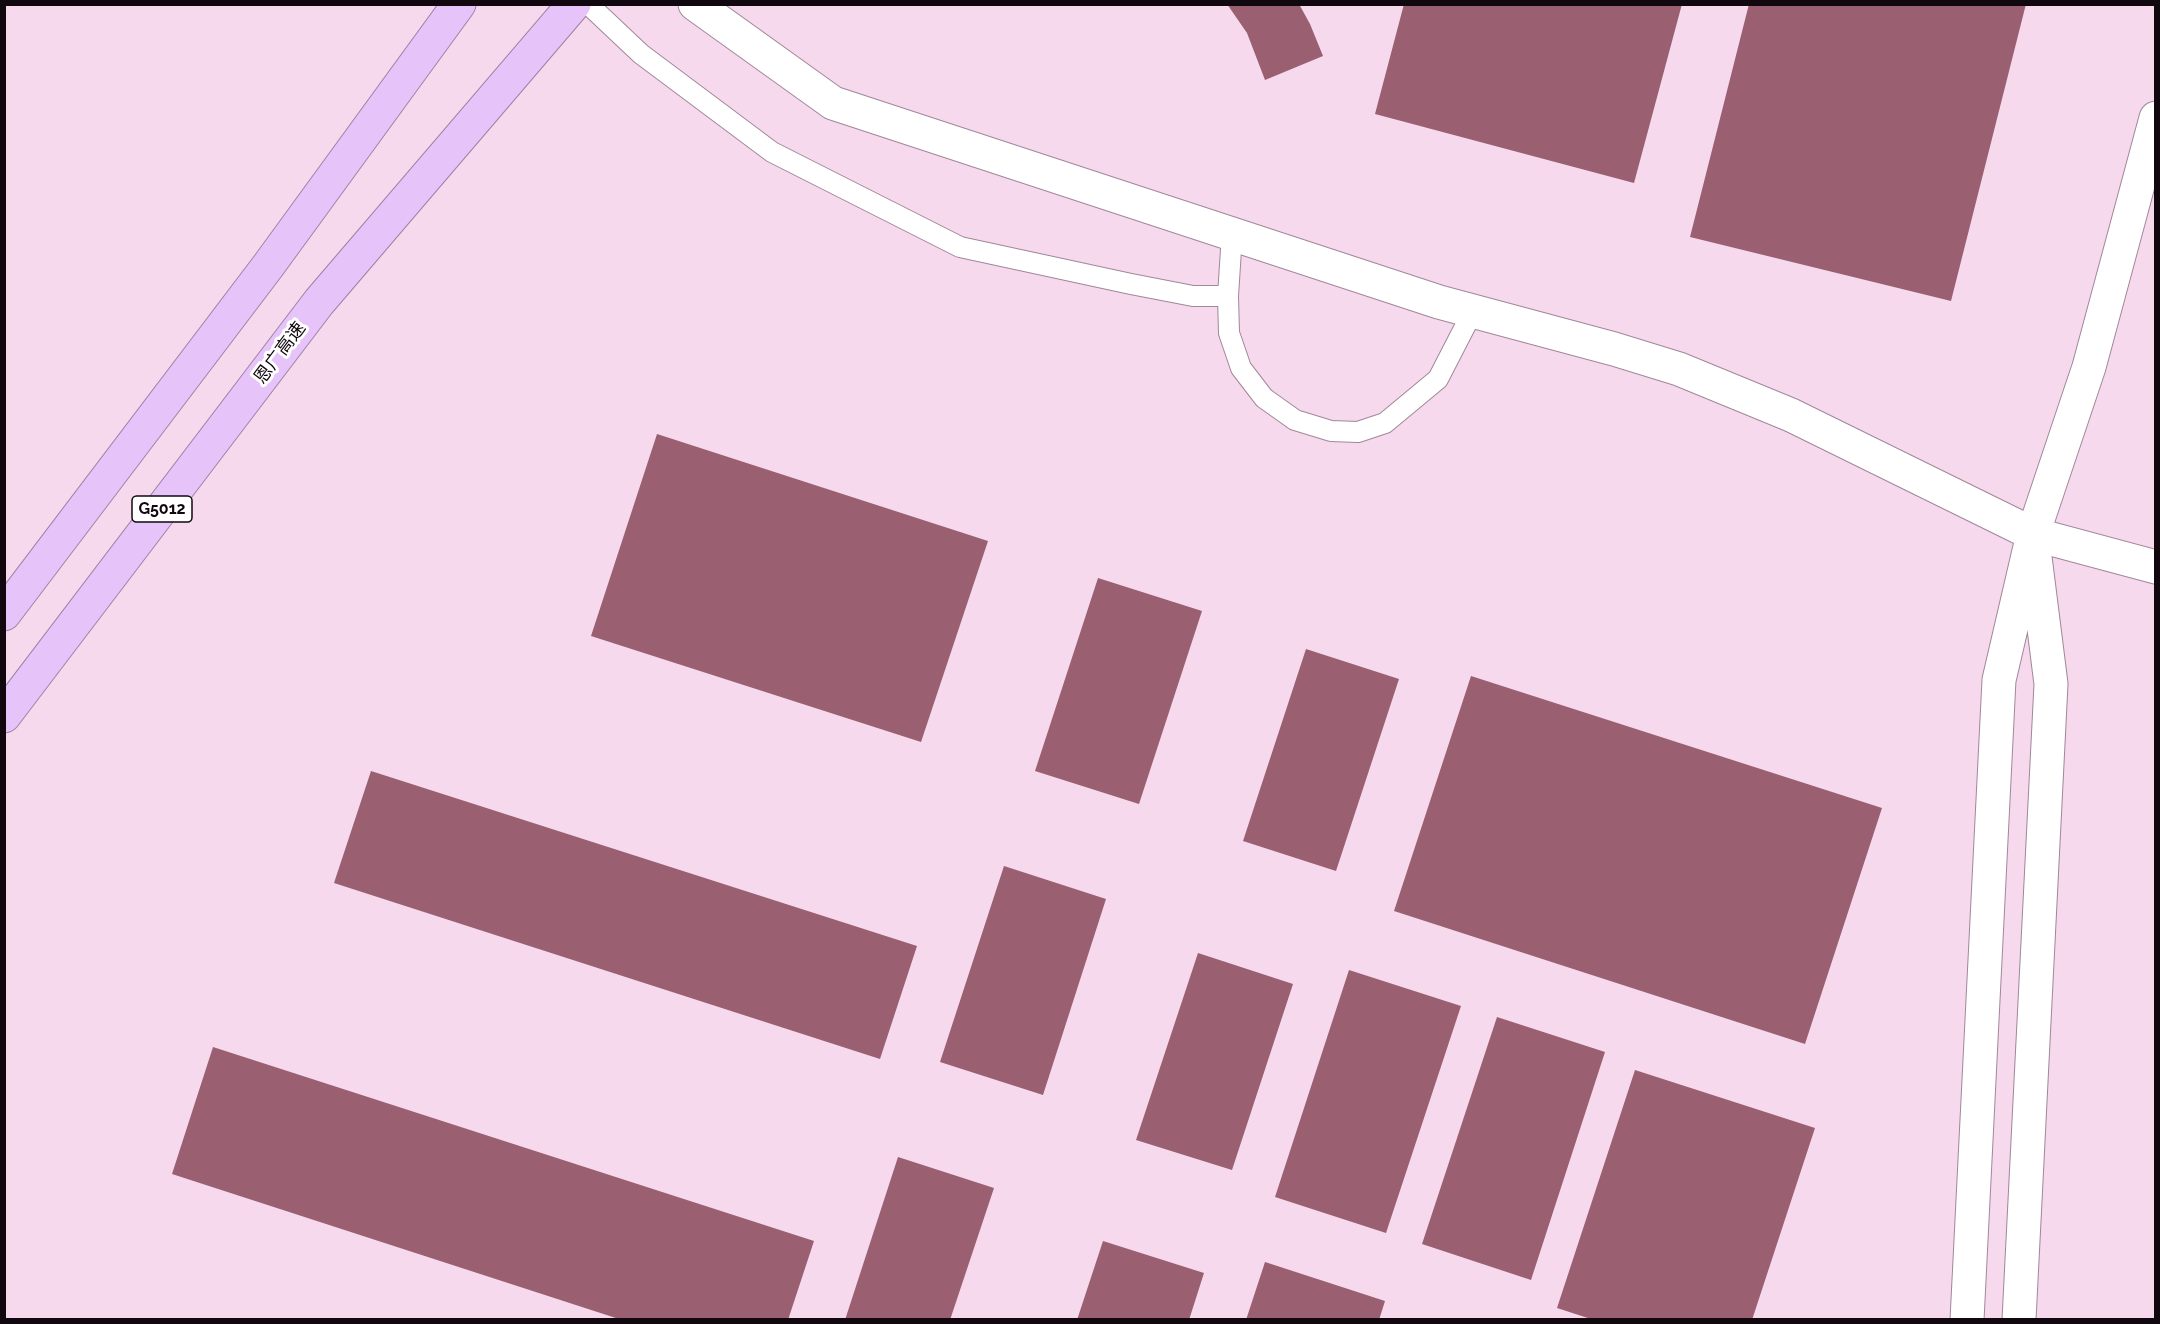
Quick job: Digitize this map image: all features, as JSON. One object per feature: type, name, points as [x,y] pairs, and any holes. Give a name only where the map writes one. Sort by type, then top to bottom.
[{"type":"highway","points":[[4,614],[268,266],[459,4]]},
{"type":"highway","name":"恩广高速","points":[[4,716],[319,302],[577,5]]},
{"type":"street","points":[[695,4],[833,103],[1439,302],[1679,369],[1791,415],[2033,534],[2156,567]]},
{"type":"street","points":[[1967,1320],[1999,680],[2033,534],[2089,367],[2156,118]]},
{"type":"street","points":[[2019,1320],[2051,684],[2033,534]]},
{"type":"lane","points":[[577,5],[772,152],[960,247],[1193,296],[1228,296]]},
{"type":"lane","points":[[1232,234],[1228,296],[1229,333],[1232,342],[1241,368],[1264,399],[1295,420],[1331,430],[1358,432],[1385,423],[1438,379],[1473,311]]},
{"type":"building","points":[[1227,4],[1299,4],[1323,56],[1265,80],[1247,33]]},
{"type":"building","points":[[1404,4],[1682,4],[1634,183],[1375,114]]},
{"type":"building","points":[[1749,4],[2026,4],[1951,301],[1690,237]]},
{"type":"building","points":[[657,434],[988,541],[921,742],[591,636]]},
{"type":"building","points":[[1098,578],[1202,611],[1139,804],[1035,771]]},
{"type":"building","points":[[1306,649],[1399,679],[1336,871],[1243,841]]},
{"type":"building","points":[[1471,676],[1882,808],[1805,1044],[1394,911]]},
{"type":"building","points":[[371,771],[917,946],[880,1059],[334,883]]},
{"type":"building","points":[[1004,866],[1106,899],[1043,1095],[940,1062]]},
{"type":"building","points":[[1198,953],[1293,984],[1232,1170],[1136,1140]]},
{"type":"building","points":[[1349,970],[1461,1006],[1386,1233],[1275,1197]]},
{"type":"building","points":[[1497,1017],[1605,1052],[1531,1280],[1422,1244]]},
{"type":"building","points":[[213,1047],[814,1241],[788,1320],[622,1320],[172,1174]]},
{"type":"building","points":[[1635,1070],[1815,1128],[1752,1320],[1594,1320],[1557,1308]]},
{"type":"building","points":[[898,1157],[994,1188],[950,1320],[845,1320]]},
{"type":"building","points":[[1103,1241],[1204,1273],[1189,1320],[1077,1320]]},
{"type":"building","points":[[1265,1262],[1385,1301],[1379,1320],[1246,1320]]}]
